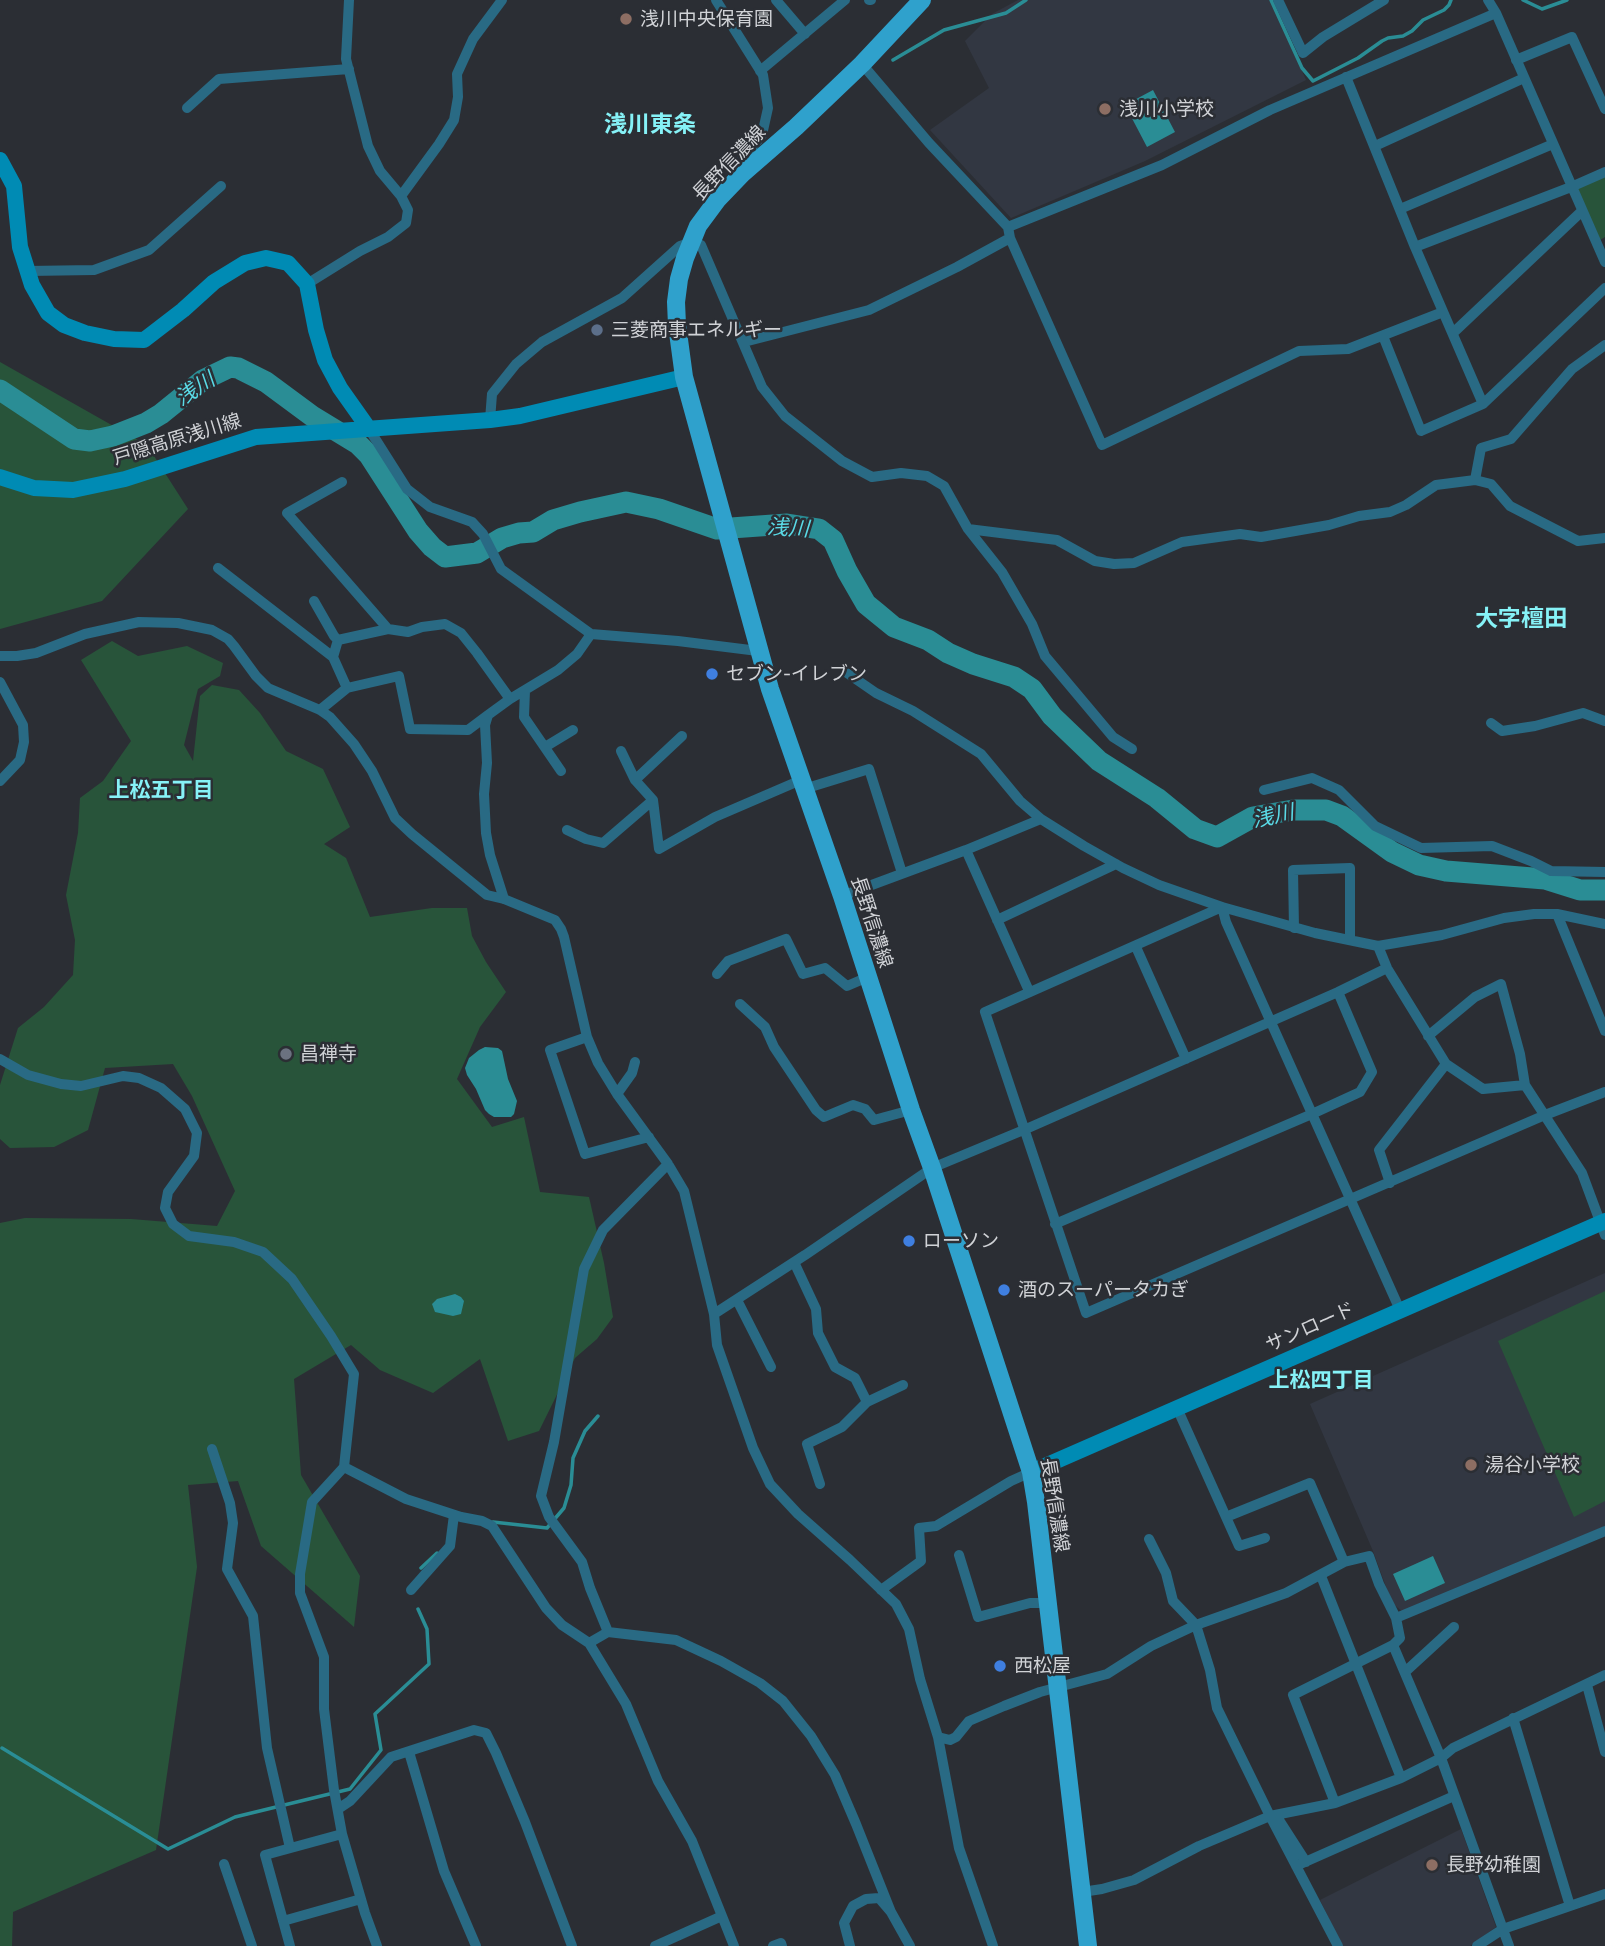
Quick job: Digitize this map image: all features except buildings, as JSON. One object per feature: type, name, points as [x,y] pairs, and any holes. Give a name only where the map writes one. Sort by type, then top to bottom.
[{"type":"main road","name":"長野信濃線","points":[[922,0],[862,64],[718,199],[698,226],[679,279],[677,325],[684,377],[758,651],[842,896],[1031,1472],[1088,1946]]},
{"type":"main road","points":[[0,160],[14,186],[20,247],[32,285],[48,313],[64,325],[114,340],[144,340],[214,282],[244,263],[266,258],[288,263],[307,284],[325,360],[363,429]]},
{"type":"main road","name":"戸隠高原浅川線","points":[[0,477],[34,488],[73,490],[125,479],[256,437],[520,416],[684,377]]},
{"type":"main road","name":"サンロード","points":[[1031,1472],[1400,1310],[1604,1226]]},
{"type":"street","points":[[307,284],[388,237],[406,223],[408,210],[401,196],[380,172],[368,146],[346,59],[349,0]]},
{"type":"street","points":[[401,196],[453,120],[458,97],[457,74],[473,39],[502,0]]},
{"type":"street","points":[[716,0],[761,71],[768,108],[762,135],[740,162],[742,174]]},
{"type":"street","points":[[776,0],[805,34]]},
{"type":"street","points":[[761,71],[845,0]]},
{"type":"street","points":[[1278,0],[1303,53],[1322,37],[1384,0]]},
{"type":"street","points":[[1488,0],[1605,262]]},
{"type":"street","points":[[744,342],[869,310],[957,267],[1009,232],[1162,165],[1270,110],[1496,13]]},
{"type":"street","points":[[1516,60],[1572,37],[1601,90],[1605,110]]},
{"type":"street","points":[[862,64],[1009,232],[1102,445],[1299,351],[1348,349],[1443,312]]},
{"type":"street","points":[[187,108],[219,79],[349,69]]},
{"type":"street","points":[[1346,77],[1483,404]]},
{"type":"street","points":[[1375,146],[1524,78]]},
{"type":"street","points":[[1400,209],[1553,144]]},
{"type":"street","points":[[1415,247],[1605,172]]},
{"type":"street","points":[[28,271],[94,270],[149,250],[221,186]]},
{"type":"street","points":[[1453,333],[1582,211]]},
{"type":"street","points":[[490,420],[492,394],[516,364],[542,342],[622,298],[680,246],[692,242],[701,244],[762,387],[785,416],[842,461],[872,477],[901,473],[927,476],[943,486],[968,529],[1002,572],[1032,624],[1045,656],[1113,737],[1132,749]]},
{"type":"street","points":[[1383,336],[1422,431],[1483,404],[1605,288]]},
{"type":"street","points":[[1475,480],[1481,448],[1511,439],[1572,369],[1605,345]]},
{"type":"street","points":[[363,429],[407,489],[430,507],[472,522],[483,534],[501,569],[591,634],[758,651]]},
{"type":"street","points":[[968,529],[1057,540],[1095,561],[1135,563],[1182,542],[1240,534],[1261,537],[1329,525],[1359,516],[1390,513],[1436,485],[1475,480],[1491,484],[1510,506],[1578,541],[1605,538]]},
{"type":"street","points":[[342,482],[287,513],[388,629]]},
{"type":"street","points":[[218,568],[333,657],[347,688]]},
{"type":"street","points":[[314,601],[338,640]]},
{"type":"street","points":[[0,656],[36,653],[85,634],[139,622],[178,623],[212,630],[228,639],[268,688],[320,710],[330,717],[354,744],[372,771],[395,818],[472,885],[487,895],[504,899],[555,920],[561,929],[587,1038],[598,1063],[684,1191],[714,1314],[717,1345],[753,1448],[770,1484],[798,1514],[896,1604],[909,1629],[920,1679],[939,1737],[959,1848],[993,1946]]},
{"type":"street","points":[[338,640],[388,629],[408,632],[445,624],[461,634],[510,699]]},
{"type":"street","points":[[320,710],[347,688],[399,676],[410,729],[468,730],[510,699],[558,670],[577,654],[591,634]]},
{"type":"street","points":[[333,657],[338,640]]},
{"type":"street","points":[[847,673],[876,693],[914,711],[981,754],[1020,801],[1041,819],[1116,864],[1159,885],[1222,907],[1294,928],[1378,946],[1442,934],[1503,918],[1534,914],[1557,914],[1605,924]]},
{"type":"street","points":[[0,682],[23,725],[24,742],[20,760],[0,781]]},
{"type":"street","points":[[525,690],[524,717],[561,771]]},
{"type":"street","points":[[1491,723],[1502,731],[1535,726],[1583,713],[1605,721]]},
{"type":"street","points":[[488,715],[485,725],[486,834],[504,899]]},
{"type":"street","points":[[545,747],[573,730]]},
{"type":"street","points":[[635,780],[682,736]]},
{"type":"street","points":[[621,751],[635,780],[653,800],[659,849],[715,817],[803,784],[869,769],[902,873]]},
{"type":"street","points":[[1264,790],[1312,778],[1339,790],[1375,826],[1421,848],[1492,846],[1531,860],[1551,871],[1605,872]]},
{"type":"street","points":[[567,830],[603,843],[653,800]]},
{"type":"street","points":[[842,896],[1041,819]]},
{"type":"street","points":[[966,850],[1029,991]]},
{"type":"street","points":[[997,920],[1116,864]]},
{"type":"street","points":[[1294,928],[1293,870],[1350,868],[1350,940]]},
{"type":"street","points":[[1222,907],[985,1012],[1086,1313],[1545,1115],[1605,1092]]},
{"type":"street","points":[[1222,907],[1226,922],[1400,1310]]},
{"type":"street","points":[[1557,914],[1605,1031]]},
{"type":"street","points":[[717,974],[728,961],[786,939],[803,974],[825,968],[846,986],[868,977]]},
{"type":"street","points":[[1378,946],[1387,968],[1446,1065],[1483,1089],[1525,1085]]},
{"type":"street","points":[[1136,947],[1186,1059]]},
{"type":"street","points":[[714,1314],[932,1168],[1186,1059],[1387,968]]},
{"type":"street","points":[[1428,1036],[1475,997],[1501,984],[1520,1054],[1525,1085],[1582,1173],[1604,1226]]},
{"type":"street","points":[[1055,1224],[1360,1092],[1372,1072],[1338,992]]},
{"type":"street","points":[[740,1004],[765,1027],[774,1047],[816,1110],[824,1117],[853,1105],[865,1109],[874,1120],[911,1110]]},
{"type":"street","points":[[587,1038],[550,1050],[585,1154],[649,1137]]},
{"type":"street","points":[[0,1059],[28,1075],[61,1084],[81,1086],[123,1076],[139,1078],[161,1088],[184,1109],[197,1133],[194,1156],[168,1192],[165,1208],[173,1224],[189,1236],[234,1242],[264,1252],[292,1279],[354,1374],[344,1467],[312,1502],[300,1574],[300,1593],[324,1657],[324,1709],[342,1834],[377,1946]]},
{"type":"street","points":[[617,1094],[632,1073],[635,1062]]},
{"type":"street","points":[[1390,1183],[1379,1150],[1446,1065]]},
{"type":"street","points":[[608,1632],[582,1562],[549,1517],[541,1496],[554,1442],[583,1269],[603,1230],[668,1164]]},
{"type":"street","points":[[794,1262],[816,1309],[818,1333],[835,1367],[855,1378],[867,1402]]},
{"type":"street","points":[[737,1300],[771,1367]]},
{"type":"street","points":[[820,1484],[807,1444],[842,1427],[867,1402],[904,1385]]},
{"type":"street","points":[[1177,1408],[1239,1546],[1265,1538]]},
{"type":"street","points":[[212,1449],[230,1503],[233,1523],[227,1569],[253,1616],[267,1748],[290,1848]]},
{"type":"street","points":[[344,1467],[406,1499],[492,1526],[546,1608],[562,1625],[589,1643],[626,1704],[658,1781],[692,1841],[734,1946]]},
{"type":"street","points":[[881,1590],[922,1560],[919,1528],[936,1526],[1002,1486],[1031,1472]]},
{"type":"street","points":[[1226,1517],[1310,1483],[1344,1562]]},
{"type":"street","points":[[411,1590],[450,1546],[454,1515]]},
{"type":"street","points":[[1396,1618],[1605,1531]]},
{"type":"street","points":[[1149,1539],[1166,1573],[1173,1601],[1196,1625],[1210,1670],[1217,1708],[1301,1864],[1338,1946]]},
{"type":"street","points":[[959,1555],[978,1617],[1030,1603],[1048,1603]]},
{"type":"street","points":[[939,1737],[950,1740],[957,1737],[969,1721],[1004,1706],[1058,1687],[1107,1674],[1151,1646],[1196,1625],[1286,1593],[1344,1562],[1369,1556],[1396,1618],[1400,1638],[1393,1645],[1293,1695],[1335,1803]]},
{"type":"street","points":[[1321,1576],[1401,1778]]},
{"type":"street","points":[[1405,1672],[1454,1627]]},
{"type":"street","points":[[589,1643],[608,1632],[676,1640],[760,1683],[783,1701],[811,1736],[835,1775],[891,1912],[910,1946]]},
{"type":"street","points":[[1393,1645],[1441,1758],[1509,1946]]},
{"type":"street","points":[[1082,1892],[1134,1880],[1199,1846],[1273,1816],[1335,1803],[1401,1778],[1441,1758],[1453,1748],[1605,1675]]},
{"type":"street","points":[[1587,1685],[1605,1752]]},
{"type":"street","points":[[1513,1718],[1570,1906]]},
{"type":"street","points":[[338,1809],[350,1801],[391,1757],[474,1730],[486,1732],[525,1822],[569,1945]]},
{"type":"street","points":[[409,1752],[444,1871],[476,1946]]},
{"type":"street","points":[[1301,1864],[1454,1796]]},
{"type":"street","points":[[290,1946],[265,1855],[342,1834]]},
{"type":"street","points":[[224,1864],[251,1946]]},
{"type":"street","points":[[1477,1946],[1503,1929],[1605,1894]]},
{"type":"street","points":[[850,1946],[844,1923],[853,1906],[866,1899],[879,1898],[891,1912]]},
{"type":"street","points":[[284,1921],[361,1899]]},
{"type":"street","points":[[655,1946],[722,1916]]},
{"type":"street","points":[[773,1946],[781,1943],[782,1946]]},
{"type":"shaded area","name":"浅川小学校","points":[[1018,0],[1271,0],[1306,80],[1145,161],[1011,218],[930,130],[989,88],[965,41],[992,14]]},
{"type":"shaded area","name":"湯谷小学校","points":[[1605,1273],[1605,1526],[1403,1612],[1392,1603],[1373,1551],[1310,1404]]},
{"type":"shaded area","name":"長野幼稚園","points":[[1461,1829],[1496,1927],[1470,1946],[1342,1946],[1320,1900]]},
{"type":"green space","points":[[1605,174],[1605,237],[1600,240],[1575,188]]},
{"type":"green space","points":[[0,362],[147,445],[188,509],[102,601],[0,629]]},
{"type":"green space","points":[[112,641],[138,656],[187,646],[223,663],[220,676],[198,689],[184,745],[193,761],[200,696],[212,685],[239,690],[260,713],[286,751],[323,769],[350,827],[324,844],[346,858],[370,917],[432,908],[467,908],[472,936],[506,992],[480,1027],[457,1079],[492,1127],[524,1117],[540,1192],[589,1197],[613,1317],[597,1339],[575,1358],[539,1431],[508,1441],[480,1359],[433,1393],[380,1370],[351,1345],[294,1379],[301,1475],[360,1576],[354,1627],[261,1546],[238,1481],[188,1485],[197,1567],[156,1850],[13,1912],[12,1946],[0,1946],[0,1223],[25,1218],[131,1219],[217,1226],[235,1191],[192,1096],[173,1064],[105,1068],[88,1130],[54,1147],[10,1148],[0,1139],[0,1085],[18,1028],[44,1007],[73,975],[75,940],[66,895],[78,833],[80,798],[103,781],[131,741],[81,660]]},
{"type":"green space","points":[[1605,1291],[1605,1501],[1574,1517],[1498,1341]]},
{"type":"water","points":[[1153,90],[1175,132],[1147,147],[1125,105]]},
{"type":"water","points":[[485,1047],[502,1051],[508,1079],[517,1101],[511,1117],[494,1117],[489,1114],[467,1075],[465,1068],[469,1058]]},
{"type":"water","points":[[455,1294],[464,1301],[461,1314],[453,1316],[435,1312],[432,1304],[437,1299]]},
{"type":"water","points":[[1433,1556],[1445,1583],[1405,1601],[1393,1574]]},
{"type":"waterway","points":[[893,60],[944,30],[1006,13],[1026,0]]},
{"type":"waterway","points":[[1271,0],[1302,68],[1313,81],[1358,58],[1382,41],[1412,31],[1423,20],[1444,10],[1451,0]]},
{"type":"waterway","points":[[1523,0],[1542,9],[1567,0]]},
{"type":"waterway","name":"浅川","points":[[0,390],[74,439],[90,441],[113,436],[146,423],[203,380],[230,367],[238,368],[266,382],[312,416],[358,444],[369,455],[418,531],[445,557],[477,553],[502,538],[533,532],[553,520],[626,502],[659,509],[717,529],[787,524],[819,529],[833,540],[866,604],[894,627],[928,640],[973,664],[1014,677],[1032,689],[1052,716],[1099,761],[1157,798],[1195,829],[1217,837],[1253,817],[1293,810],[1326,810],[1342,816],[1392,852],[1419,865],[1446,871],[1545,879],[1580,890],[1605,890]]},
{"type":"waterway","points":[[493,1522],[547,1528],[564,1508],[571,1485],[573,1458],[585,1431],[598,1416]]},
{"type":"waterway","points":[[421,1568],[437,1553]]},
{"type":"waterway","points":[[2,1748],[168,1849],[235,1817],[350,1789],[381,1750],[375,1714],[429,1664],[427,1629],[418,1609]]},
{"type":"place","name":"浅川中央保育園","points":[[626,19]]},
{"type":"place","name":"浅川小学校","points":[[1105,109]]},
{"type":"place","name":"三菱商事エネルギー","points":[[597,330]]},
{"type":"place","name":"セブン-イレブン","points":[[712,674]]},
{"type":"place","name":"昌禅寺","points":[[286,1054]]},
{"type":"place","name":"ローソン","points":[[909,1241]]},
{"type":"place","name":"酒のスーパータカぎ","points":[[1004,1290]]},
{"type":"place","name":"湯谷小学校","points":[[1471,1465]]},
{"type":"place","name":"西松屋","points":[[1000,1666]]},
{"type":"place","name":"長野幼稚園","points":[[1432,1865]]},
{"type":"district","name":"浅川東条","points":[[650,124]]},
{"type":"district","name":"大字檀田","points":[[1521,618]]},
{"type":"district","name":"上松五丁目","points":[[161,790]]},
{"type":"district","name":"上松四丁目","points":[[1321,1380]]}]
